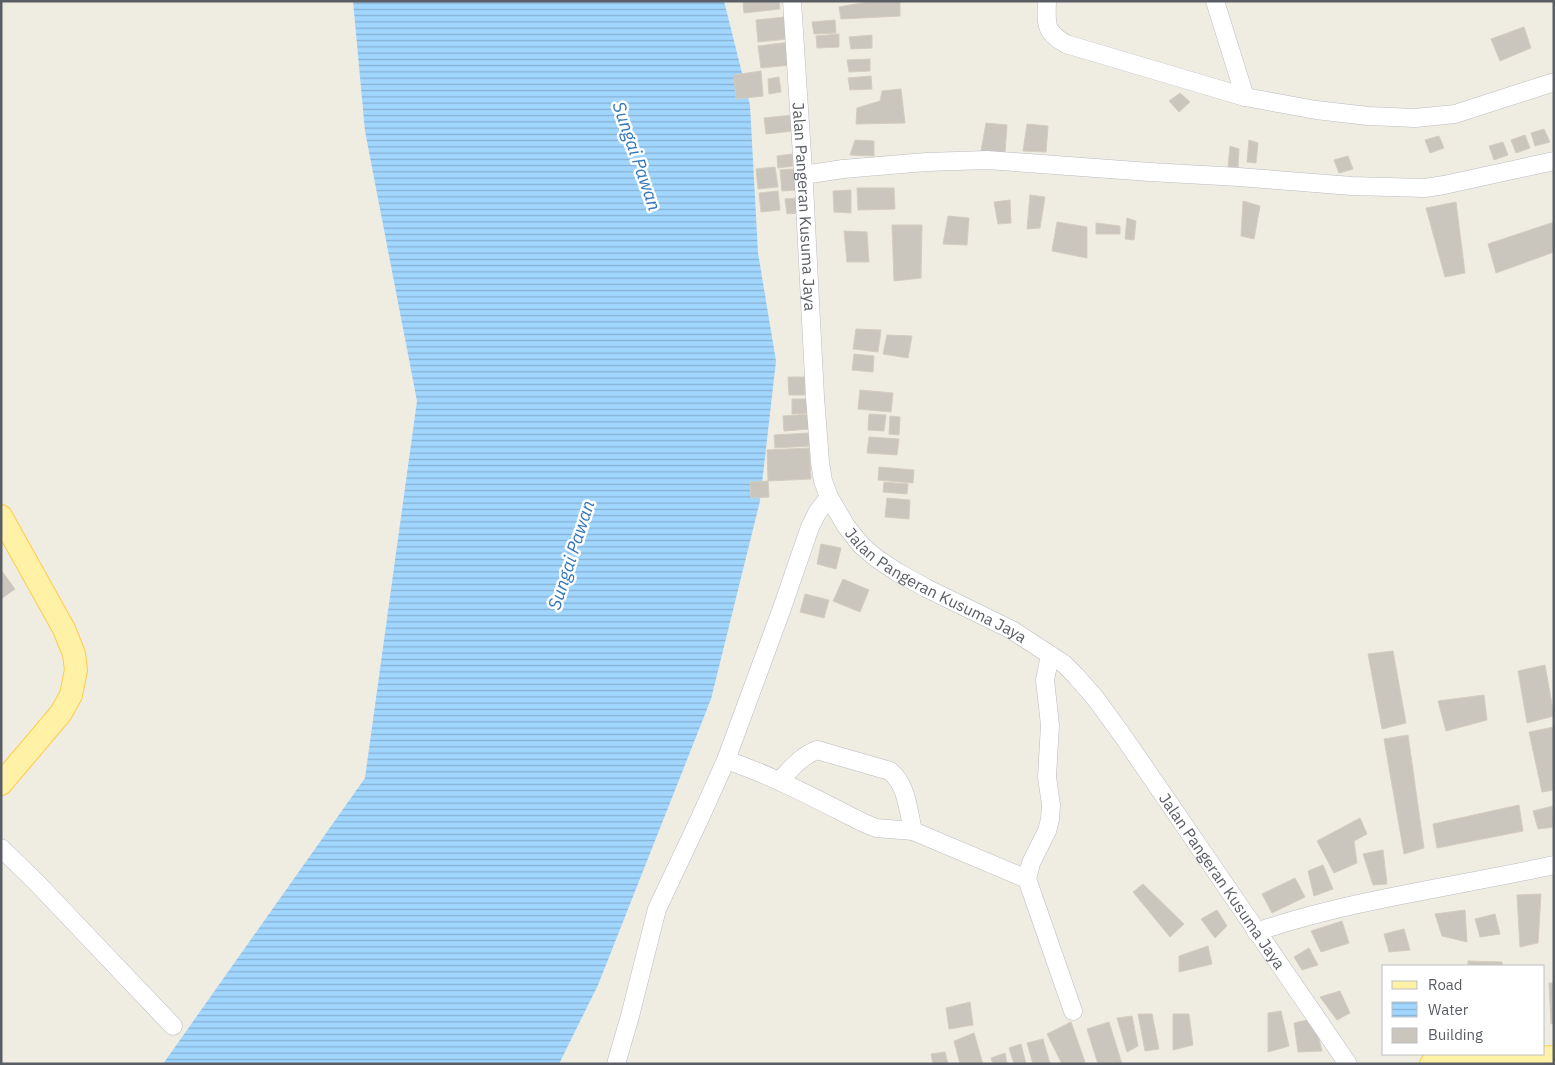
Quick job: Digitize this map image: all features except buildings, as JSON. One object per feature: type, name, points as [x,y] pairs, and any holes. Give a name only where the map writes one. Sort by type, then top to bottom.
[{"type":"main road","points":[[1,516],[64,628],[74,654],[76,670],[72,695],[62,713],[1,784]]},
{"type":"main road","points":[[1431,1064],[1504,1062],[1554,1058]]},
{"type":"street","name":"Jalan Pangeran Kusuma Jaya","points":[[792,1],[818,435],[823,481],[829,497],[846,526],[876,558],[926,588],[1012,630],[1050,655],[1076,676],[1096,699],[1131,748],[1348,1064]]},
{"type":"street","points":[[1047,1],[1046,23],[1049,32],[1066,44],[1245,97],[1316,110],[1368,116],[1429,117],[1455,114],[1554,82]]},
{"type":"street","points":[[1216,1],[1245,97]]},
{"type":"street","points":[[803,175],[843,169],[926,162],[987,160],[1352,186],[1425,188],[1554,161]]},
{"type":"street","points":[[616,1064],[657,909],[726,760],[810,527],[817,513],[829,497]]},
{"type":"street","points":[[1050,655],[1046,680],[1050,725],[1046,778],[1051,804],[1050,819],[1031,863],[1027,880],[1074,1011]]},
{"type":"street","points":[[779,781],[799,760],[817,750],[890,771],[896,776],[904,789],[913,831]]},
{"type":"street","points":[[726,760],[756,770],[876,828],[913,831],[1027,880]]},
{"type":"street","points":[[1,848],[36,882],[173,1026]]},
{"type":"street","points":[[1256,932],[1289,920],[1356,904],[1554,864]]},
{"type":"water","name":"Sungai Pawan","points":[[353,1],[724,1],[750,105],[758,253],[776,361],[760,501],[711,699],[598,985],[559,1064],[163,1064],[365,778],[417,401],[365,131]]}]
